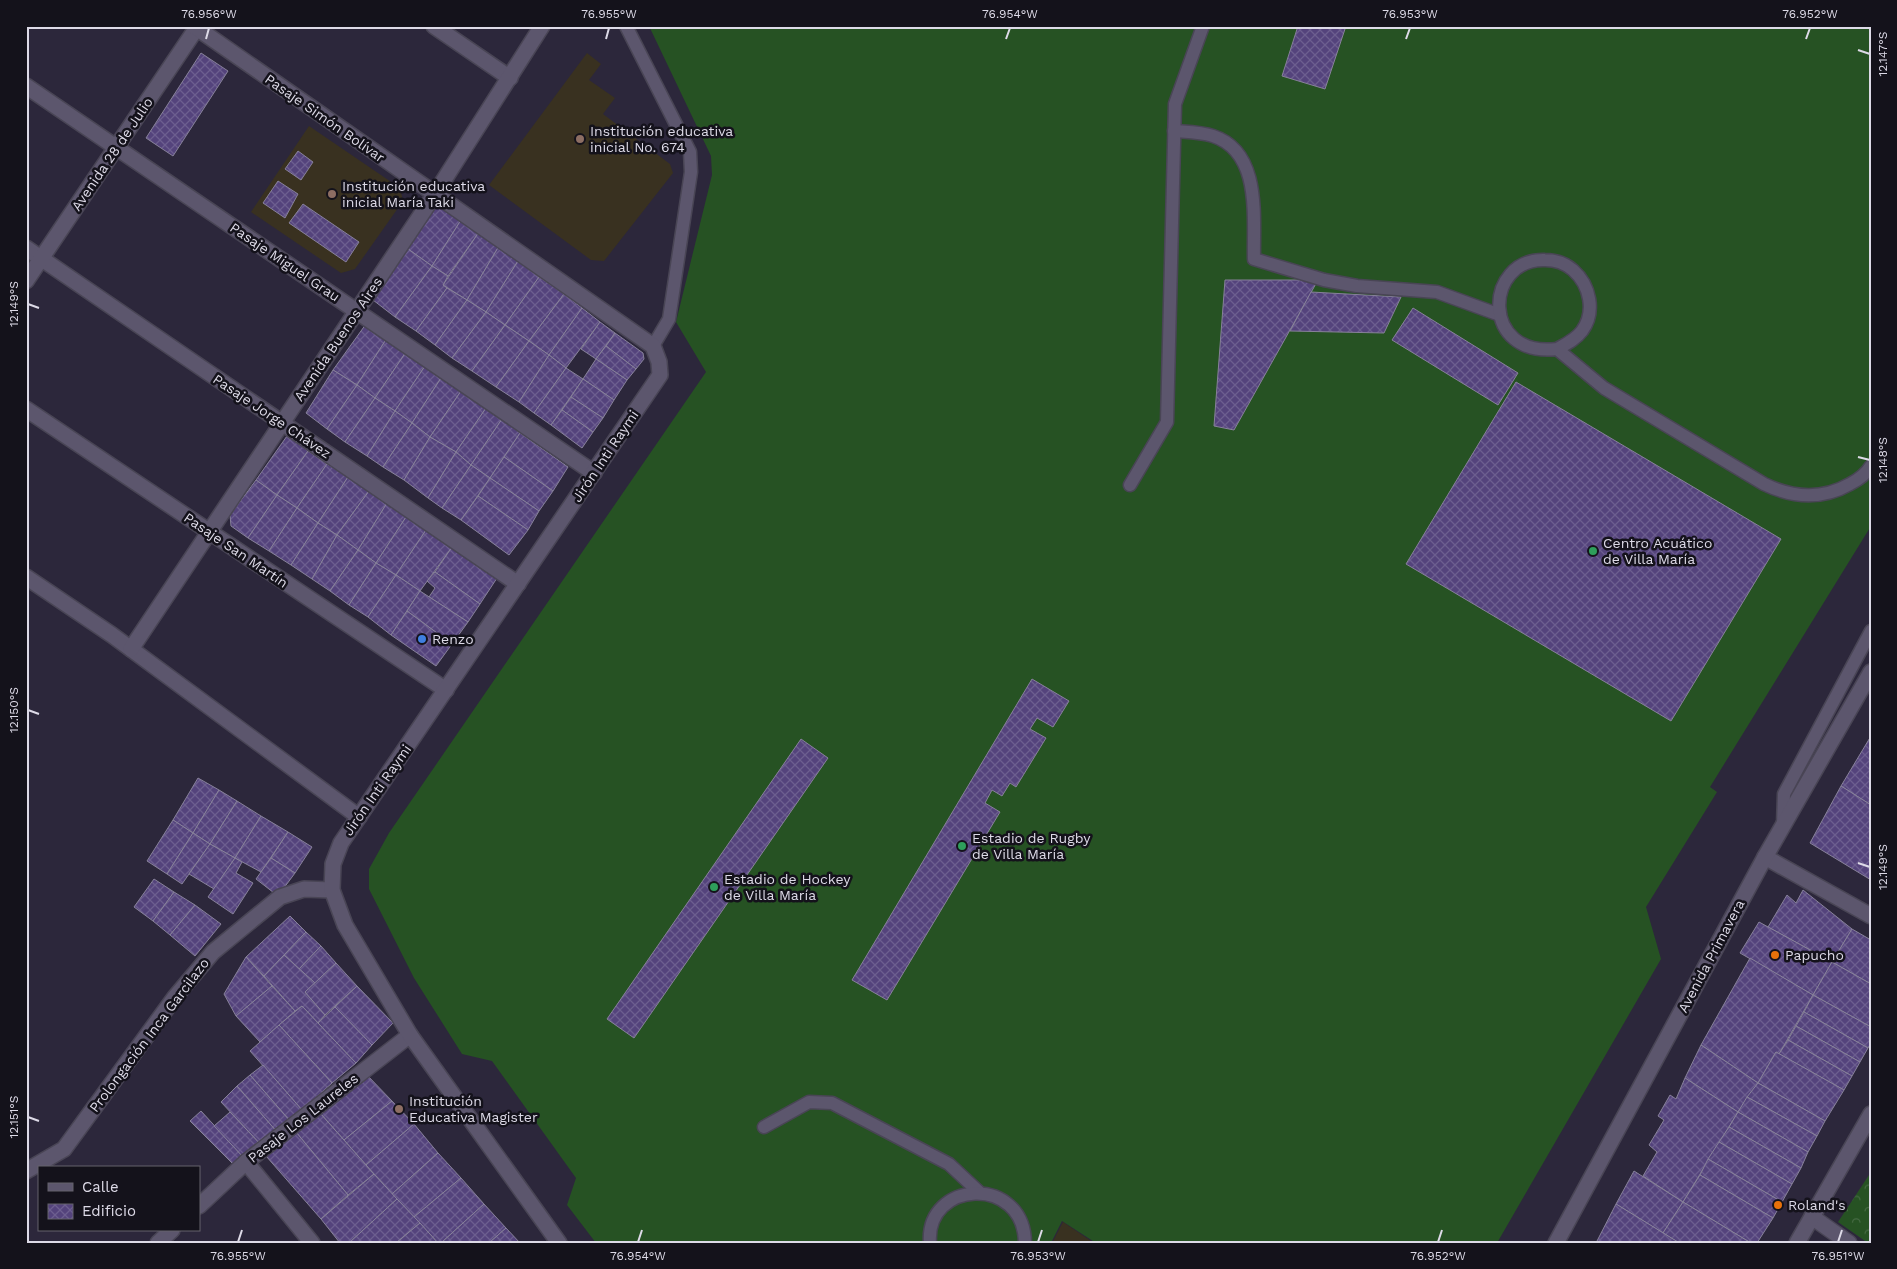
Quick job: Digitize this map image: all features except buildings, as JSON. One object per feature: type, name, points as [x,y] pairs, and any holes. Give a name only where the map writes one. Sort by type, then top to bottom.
[{"type":"street","points":[[434,26],[510,78]]},
{"type":"street","name":"Avenida Buenos Aires","points":[[131,649],[434,194],[542,26]]},
{"type":"street","name":"Pasaje Simón Bolívar","points":[[196,27],[653,346]]},
{"type":"street","name":"Avenida 28 de Julio","points":[[26,281],[196,27]]},
{"type":"street","name":"Pasaje Miguel Grau","points":[[26,86],[594,473]]},
{"type":"street","name":"Pasaje Jorge Chávez","points":[[26,248],[518,584]]},
{"type":"street","name":"Jirón Inti Raymi","points":[[558,1243],[410,1035],[345,925],[332,890],[333,864],[341,843],[660,375],[659,362],[653,346]]},
{"type":"street","name":"Pasaje San Martín","points":[[26,409],[446,690]]},
{"type":"street","points":[[26,577],[131,649],[359,817]]},
{"type":"street","name":"Avenida Primavera","points":[[1556,1243],[1765,857],[1871,672]]},
{"type":"street","points":[[1765,857],[1871,916]]},
{"type":"street","name":"Prolongación Inca Garcilazo","points":[[26,1171],[64,1148],[175,997],[213,952],[280,897],[304,889],[332,890]]},
{"type":"street","name":"Pasaje Los Laureles","points":[[200,1205],[246,1162],[410,1035]]},
{"type":"street","points":[[1797,1243],[1871,1114]]},
{"type":"street","points":[[246,1162],[312,1243]]},
{"type":"street","points":[[1812,1217],[1848,1243]]},
{"type":"street","points":[[158,1243],[170,1232]]},
{"type":"lane","points":[[626,26],[690,152],[691,172],[669,320],[653,346]]},
{"type":"lane","points":[[1130,485],[1167,422],[1175,104],[1203,26]]},
{"type":"lane","points":[[1174,131],[1203,133],[1215,136],[1235,149],[1243,160],[1249,173],[1252,187],[1254,259],[1316,278],[1357,286],[1437,292],[1500,315]]},
{"type":"lane","points":[[1538,260],[1553,260],[1568,266],[1579,275],[1587,288],[1590,303],[1588,318],[1582,331],[1571,342],[1557,349],[1544,350],[1521,344],[1511,336],[1504,326],[1500,315],[1499,300],[1503,285],[1511,273],[1524,264],[1538,260]]},
{"type":"lane","points":[[1557,349],[1604,388],[1778,491],[1794,495],[1811,496],[1827,494],[1842,489],[1855,481],[1868,471],[1871,466]]},
{"type":"lane","points":[[1784,825],[1784,794],[1871,630]]},
{"type":"lane","points":[[764,1127],[809,1102],[832,1103],[949,1164],[979,1192]]},
{"type":"lane","points":[[930,1243],[932,1226],[937,1215],[945,1205],[955,1198],[979,1192],[1003,1200],[1012,1208],[1020,1218],[1024,1229],[1025,1243]]},
{"type":"shaded area","name":"Institución educativa inicial No. 674","points":[[587,53],[601,64],[589,80],[615,98],[603,114],[670,164],[673,173],[604,261],[591,260],[489,185]]},
{"type":"shaded area","name":"Institución educativa inicial María Taki","points":[[309,126],[400,188],[403,201],[355,269],[341,273],[251,212]]},
{"type":"shaded area","points":[[1063,1222],[1094,1243],[1052,1243]]},
{"type":"green space","points":[[649,26],[1871,26],[1871,526],[1710,787],[1717,792],[1646,907],[1661,959],[1497,1243],[1096,1243],[1062,1221],[1051,1243],[596,1243],[567,1205],[576,1178],[492,1061],[462,1054],[414,978],[369,889],[369,869],[389,833],[706,372],[676,322],[712,175],[711,156]]},
{"type":"green space","points":[[1871,1172],[1871,1243],[1868,1243],[1838,1222]]},
{"type":"place","name":"Institución educativa inicial No. 674","points":[[580,139]]},
{"type":"place","name":"Institución educativa inicial María Taki","points":[[332,194]]},
{"type":"place","name":"Centro Acuático de Villa María","points":[[1593,551]]},
{"type":"place","name":"Renzo","points":[[422,639]]},
{"type":"place","name":"Estadio de Rugby de Villa María","points":[[962,846]]},
{"type":"place","name":"Estadio de Hockey de Villa María","points":[[714,887]]},
{"type":"place","name":"Papucho","points":[[1775,955]]},
{"type":"place","name":"Institución Educativa Magister","points":[[399,1109]]},
{"type":"place","name":"Roland's","points":[[1778,1205]]}]
